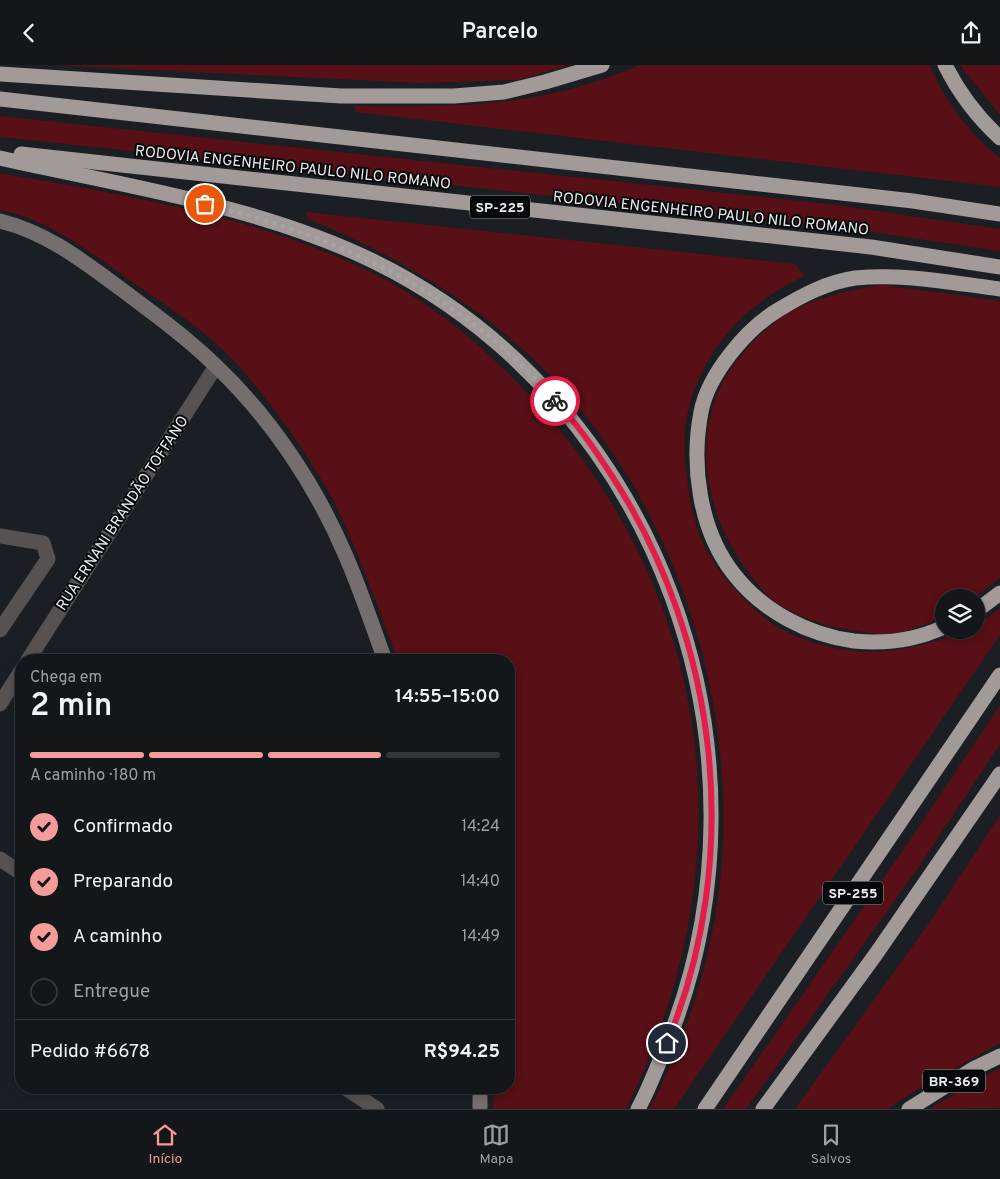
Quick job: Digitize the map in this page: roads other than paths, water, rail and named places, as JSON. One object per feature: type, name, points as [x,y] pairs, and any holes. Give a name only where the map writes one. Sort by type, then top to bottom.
[{"type":"highway","points":[[0,74],[341,96],[454,96],[504,92],[602,65]]},
{"type":"highway","points":[[945,65],[956,87],[980,120],[1000,138]]},
{"type":"highway","points":[[0,99],[913,201],[1000,214]]},
{"type":"highway","name":"RODOVIA ENGENHEIRO PAULO NILO ROMANO","points":[[0,152],[871,247],[1000,267]]},
{"type":"highway","points":[[0,158],[237,212],[332,243],[374,261],[420,287],[468,319],[514,357],[559,404],[595,451],[632,508],[658,559],[678,610],[695,667],[706,725],[712,783],[712,843],[706,901],[695,965],[674,1027],[647,1093],[638,1109]]},
{"type":"highway","points":[[935,630],[894,641],[875,643],[842,639],[813,632],[778,614],[758,599],[733,573],[716,544],[703,511],[698,453],[701,411],[717,375],[733,351],[760,321],[820,287],[854,278],[896,276],[1000,289]]},
{"type":"highway","points":[[985,604],[1000,593]]},
{"type":"highway","name":"SP-255","points":[[704,1109],[1000,675]]},
{"type":"highway","points":[[763,1109],[876,954],[1000,774]]},
{"type":"highway","name":"BR-369","points":[[909,1109],[973,1069],[1000,1056]]},
{"type":"main road","points":[[0,221],[25,227],[72,253],[171,326],[216,366],[252,405],[286,449],[316,495],[345,554],[383,654]]},
{"type":"main road","points":[[480,1094],[480,1109]]},
{"type":"street","name":"RUA ERNANI BRANDÃO TOFFANO","points":[[32,654],[216,366]]},
{"type":"street","points":[[0,536],[43,543],[48,559],[0,630]]},
{"type":"street","points":[[0,705],[15,681]]},
{"type":"street","points":[[0,859],[15,869]]},
{"type":"street","points":[[354,1094],[377,1109]]}]
